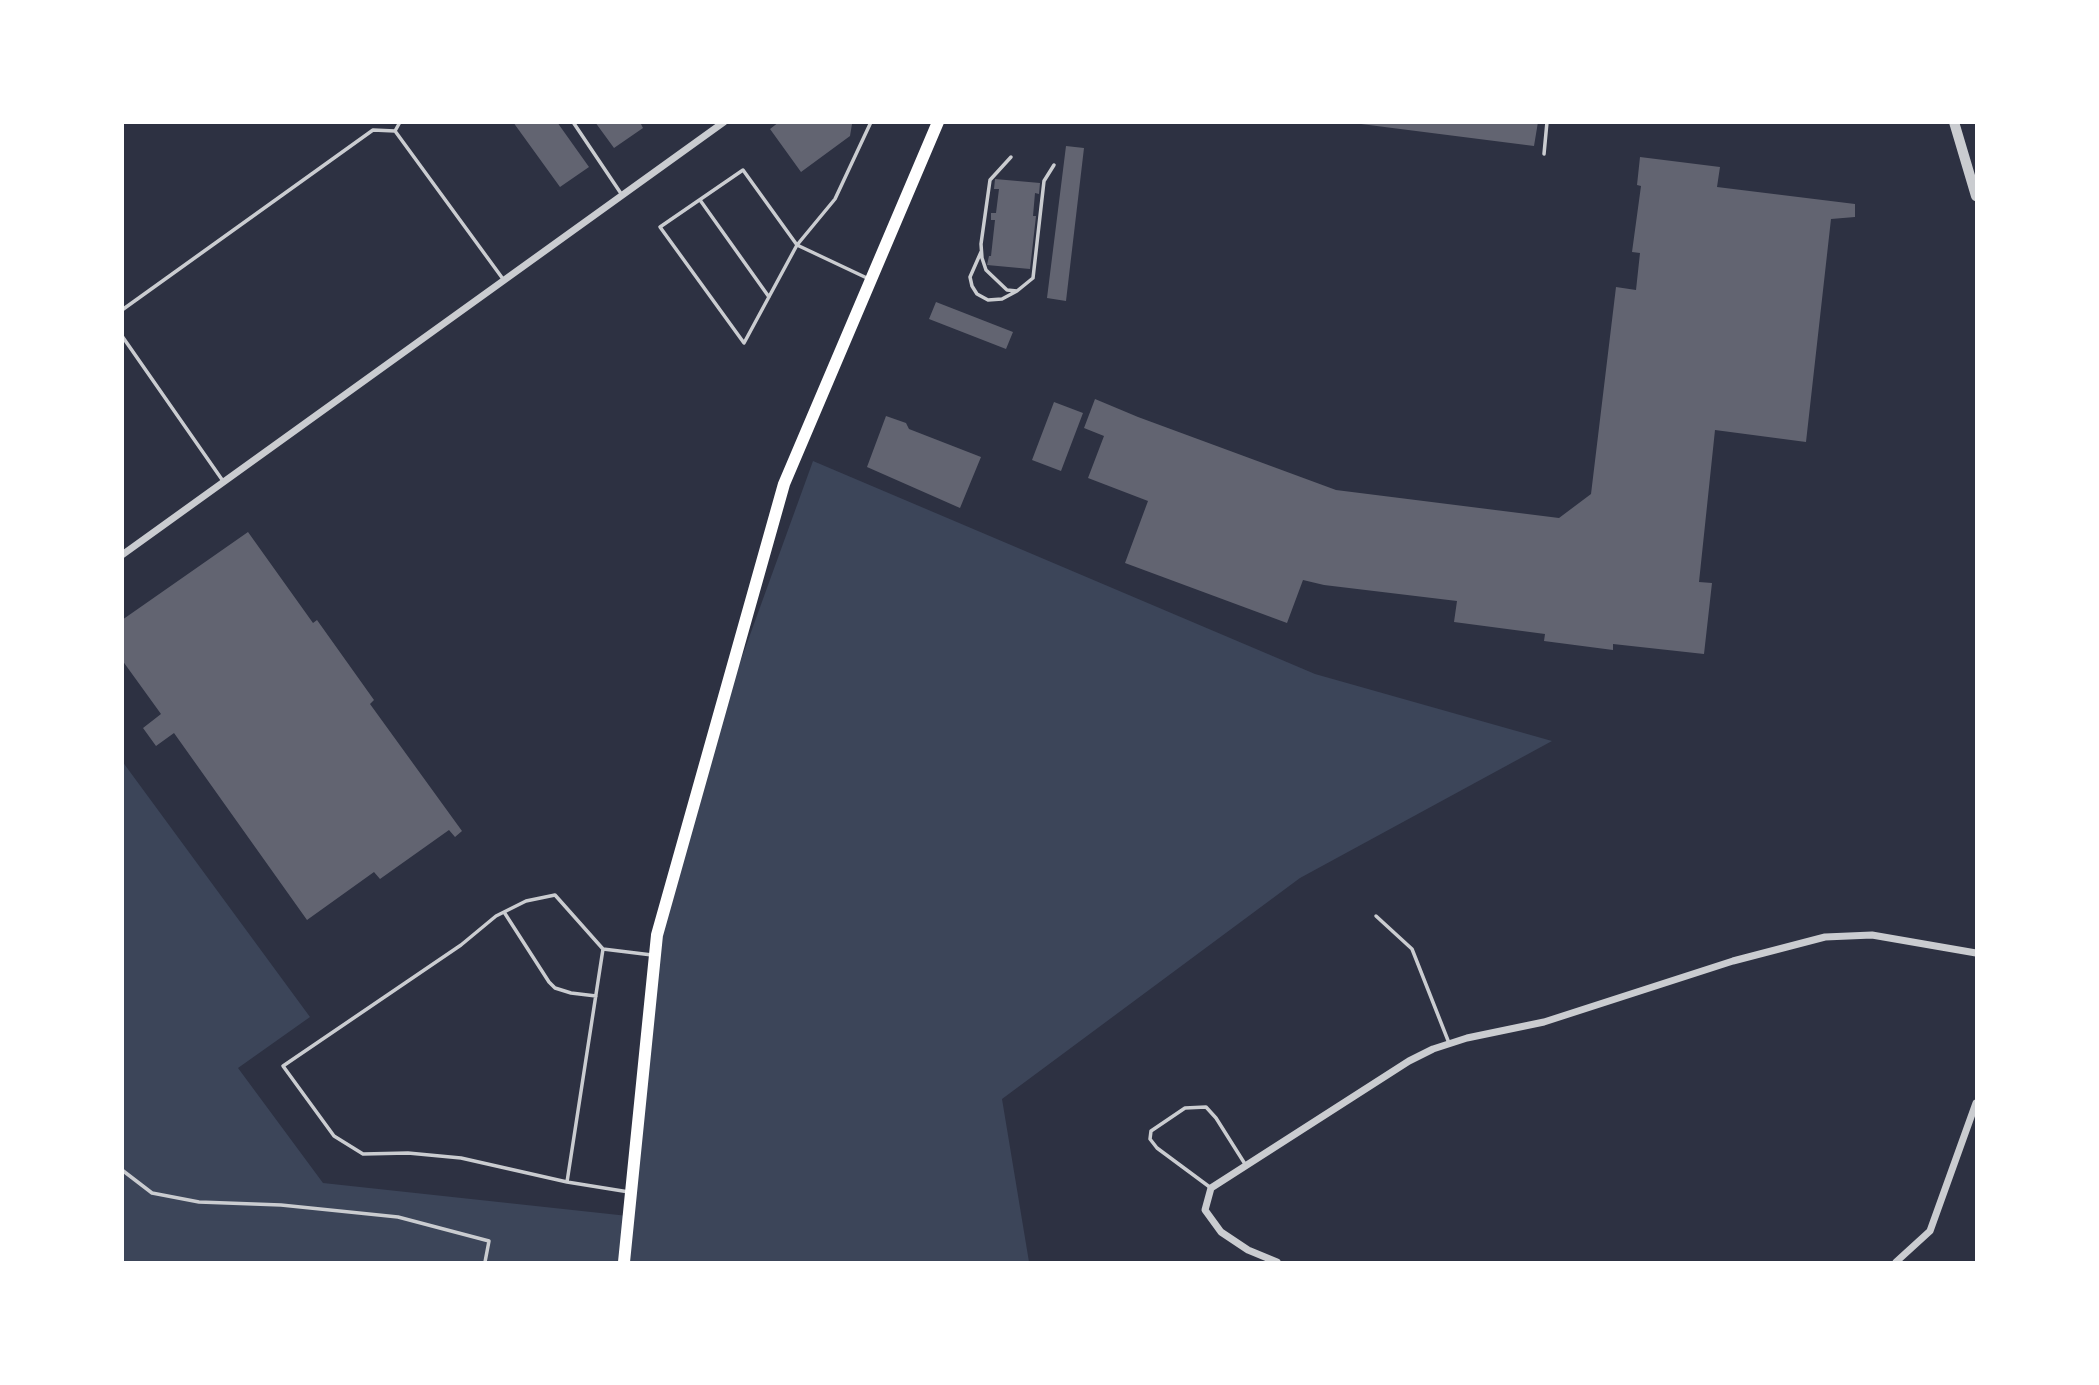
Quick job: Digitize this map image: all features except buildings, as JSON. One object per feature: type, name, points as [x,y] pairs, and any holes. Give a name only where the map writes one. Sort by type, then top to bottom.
[{"type":"main road","points":[[624,1262],[655,956],[661,922],[784,484],[938,122]]},
{"type":"street","points":[[122,555],[724,122]]},
{"type":"street","points":[[1954,122],[1976,196]]},
{"type":"street","points":[[1277,1262],[1248,1251],[1221,1232],[1205,1210],[1211,1188],[1409,1061],[1449,1043],[1544,1022],[1733,961],[1825,937],[1872,935],[1976,953]]},
{"type":"street","points":[[1896,1262],[1930,1231],[1976,1102]]},
{"type":"lane","points":[[395,131],[400,122]]},
{"type":"lane","points":[[573,122],[622,195]]},
{"type":"lane","points":[[871,122],[835,199],[797,244],[744,343],[660,227],[743,170],[797,244],[871,280]]},
{"type":"lane","points":[[1544,154],[1547,122]]},
{"type":"lane","points":[[122,310],[373,130],[395,131]]},
{"type":"lane","points":[[395,131],[503,279]]},
{"type":"lane","points":[[1011,158],[989,180],[981,250],[970,277],[977,294],[988,300],[1002,299],[1032,278],[1044,181],[1054,165]]},
{"type":"lane","points":[[700,200],[769,297]]},
{"type":"lane","points":[[981,250],[986,270],[1007,290],[1017,291]]},
{"type":"lane","points":[[122,336],[224,482]]},
{"type":"lane","points":[[631,1193],[567,1182],[461,1158],[408,1153],[363,1154],[334,1136],[283,1066],[461,945],[496,916],[526,901],[555,895],[603,949],[655,956]]},
{"type":"lane","points":[[504,912],[555,988],[596,996]]},
{"type":"lane","points":[[1376,916],[1412,949],[1449,1043]]},
{"type":"lane","points":[[567,1182],[603,949]]},
{"type":"lane","points":[[1211,1188],[1157,1148],[1150,1139],[1151,1131],[1185,1108],[1206,1107],[1216,1118],[1246,1166]]},
{"type":"lane","points":[[122,1170],[152,1193],[199,1202],[281,1205],[398,1217],[489,1241],[485,1262]]},
{"type":"shaded area","points":[[813,461],[1315,674],[1552,741],[1300,878],[1002,1099],[1029,1262],[123,1262],[122,761],[310,1017],[238,1068],[323,1183],[628,1216],[657,935],[713,737]]}]
